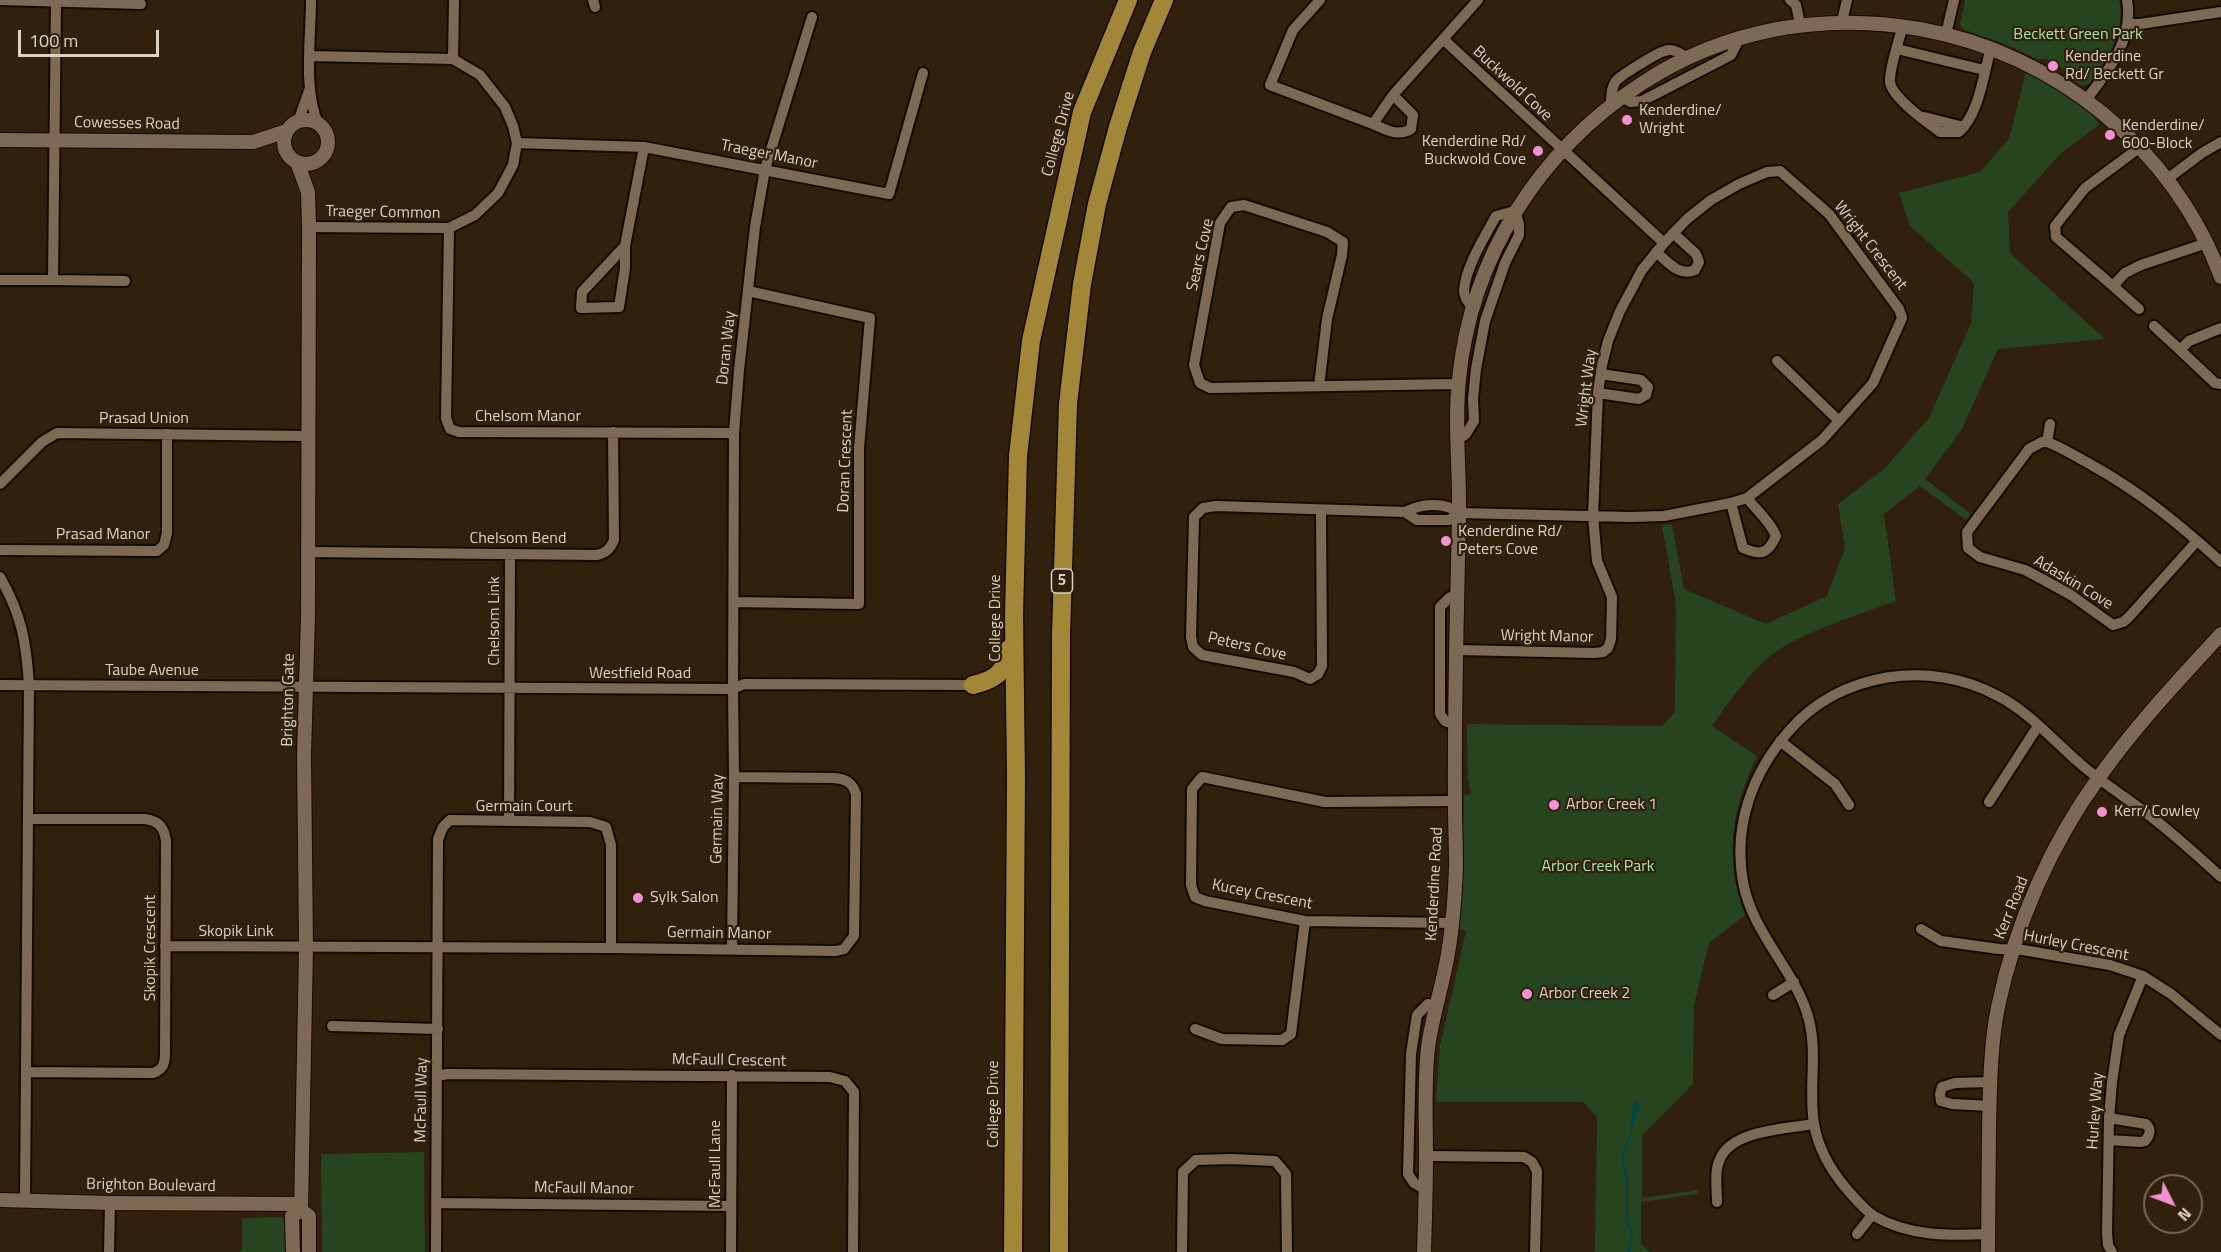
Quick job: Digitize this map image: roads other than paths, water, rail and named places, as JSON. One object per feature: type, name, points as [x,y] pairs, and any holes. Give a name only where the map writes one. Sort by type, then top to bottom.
[{"type":"highway","name":"College Drive","points":[[1013,1252],[1016,777],[1014,615],[1018,456],[1031,341],[1082,112],[1128,0]]},
{"type":"highway","name":"5","points":[[1061,1252],[1059,1176],[1061,635],[1068,404],[1082,284],[1097,204],[1142,52],[1164,0]]},
{"type":"highway","points":[[973,685],[995,679],[1003,670],[1008,659],[1014,615]]},
{"type":"street","points":[[0,0],[141,4]]},
{"type":"street","points":[[53,280],[56,0]]},
{"type":"street","points":[[311,0],[310,88],[318,124]]},
{"type":"street","points":[[453,59],[454,0]]},
{"type":"street","points":[[1320,0],[1293,30],[1270,85],[1373,124],[1404,133],[1411,129],[1413,115],[1393,95]]},
{"type":"street","points":[[1373,124],[1393,95],[1478,0]]},
{"type":"street","points":[[1790,0],[1796,5],[1800,24]]},
{"type":"street","points":[[1842,21],[1847,0]]},
{"type":"street","points":[[1946,34],[1954,0]]},
{"type":"street","points":[[2086,100],[2113,65],[2127,33],[2127,0]]},
{"type":"street","points":[[2128,24],[2221,12]]},
{"type":"street","name":"Doran Way","points":[[733,689],[735,434],[754,227],[765,169],[812,18]]},
{"type":"street","name":"Kenderdine Road","points":[[1424,1252],[1428,1047],[1449,951],[1456,867],[1458,384],[1473,308],[1496,246],[1515,210],[1561,150],[1616,101],[1654,75],[1687,58],[1739,39],[1800,24],[1842,21],[1903,26],[1946,34],[1991,48],[2048,75],[2086,100],[2139,148],[2191,212],[2221,277]]},
{"type":"street","points":[[1903,26],[1890,80],[1892,89],[1940,132],[1959,132],[1964,127],[1975,106],[1991,48]]},
{"type":"street","name":"Buckwold Cove","points":[[1443,39],[1561,150]]},
{"type":"street","points":[[1616,101],[1642,101],[1731,55],[1739,39]]},
{"type":"street","points":[[1897,49],[1984,70]]},
{"type":"street","points":[[310,56],[453,59],[480,75],[505,106],[517,143]]},
{"type":"street","name":"Traeger Manor","points":[[517,143],[644,147],[889,194],[923,73]]},
{"type":"street","points":[[293,127],[312,121],[324,129],[328,142],[324,155],[319,160],[312,164],[297,162],[287,152],[285,145],[310,88]]},
{"type":"street","name":"Cowesses Road","points":[[253,142],[293,127]]},
{"type":"street","name":"Cowesses Road","points":[[0,140],[253,142],[287,152]]},
{"type":"street","points":[[2166,180],[2221,142]]},
{"type":"street","name":"Traeger Common","points":[[309,227],[449,228],[475,215],[498,193],[513,165],[517,143]]},
{"type":"street","points":[[625,246],[582,292],[581,308],[619,307],[625,268],[625,246],[644,147]]},
{"type":"street","points":[[2139,148],[2085,188],[2055,226],[2056,237],[2139,309]]},
{"type":"street","points":[[1561,150],[1664,243]]},
{"type":"street","name":"Brighton Gate","points":[[308,192],[319,160]]},
{"type":"street","name":"Brighton Gate","points":[[297,162],[308,192],[309,227],[305,686],[306,947],[301,1207],[309,1216],[309,1252]]},
{"type":"street","name":"Wright Crescent","points":[[1459,513],[1664,516],[1748,498],[1821,440],[1873,383],[1902,318],[1899,309],[1829,214],[1785,174],[1772,170],[1739,184],[1711,200],[1664,243]]},
{"type":"street","name":"Sears Cove","points":[[1319,386],[1327,319],[1342,255],[1342,242],[1327,232],[1244,205],[1231,207],[1220,223],[1194,365],[1200,383],[1210,388],[1458,384]]},
{"type":"street","points":[[1457,440],[1466,434],[1474,421],[1473,399],[1476,369],[1485,321],[1505,263],[1519,235],[1520,224],[1515,210]]},
{"type":"street","name":"Chelsom Manor","points":[[449,228],[447,418],[450,429],[459,432],[735,434]]},
{"type":"street","points":[[1656,252],[1680,272],[1687,274],[1695,270],[1699,262],[1696,254],[1673,233]]},
{"type":"street","name":"Wright Way","points":[[1593,516],[1598,393],[1608,341],[1620,311],[1642,270],[1664,243]]},
{"type":"street","points":[[2113,286],[2125,273],[2141,265],[2207,243]]},
{"type":"street","points":[[0,280],[125,281]]},
{"type":"street","name":"Doran Crescent","points":[[734,602],[859,604],[859,448],[870,318],[748,291]]},
{"type":"street","points":[[2154,326],[2215,383],[2221,384]]},
{"type":"street","points":[[2180,350],[2189,341],[2221,327]]},
{"type":"street","points":[[1777,361],[1838,420]]},
{"type":"street","points":[[1598,393],[1639,399],[1647,395],[1648,387],[1641,380],[1601,374]]},
{"type":"street","points":[[2050,424],[2047,442],[2128,486],[2154,504],[2221,562]]},
{"type":"street","name":"Chelsom Bend","points":[[307,552],[597,555],[605,553],[614,540],[613,432]]},
{"type":"street","name":"Prasad Union","points":[[0,484],[42,442],[57,434],[307,436]]},
{"type":"street","name":"Prasad Manor","points":[[0,550],[157,551],[164,545],[167,533],[167,434]]},
{"type":"street","name":"Adaskin Cove","points":[[2047,442],[2042,442],[2030,449],[1967,532],[1968,548],[1973,553],[2025,570],[2071,595],[2113,625],[2124,622],[2128,618],[2197,541]]},
{"type":"street","points":[[1731,503],[1743,548],[1754,553],[1762,553],[1771,547],[1776,536],[1772,526],[1759,514],[1748,498]]},
{"type":"street","name":"Peters Cove","points":[[1321,510],[1322,666],[1318,674],[1310,679],[1294,672],[1202,655],[1193,647],[1191,637],[1194,517],[1203,508],[1216,506],[1405,512],[1417,520],[1449,520],[1459,513]]},
{"type":"street","name":"Wright Manor","points":[[1457,650],[1594,653],[1603,652],[1608,648],[1611,639],[1612,597],[1597,561],[1593,516]]},
{"type":"street","name":"Chelsom Link","points":[[509,821],[510,554]]},
{"type":"street","points":[[0,578],[19,615],[27,652],[29,685],[25,1200]]},
{"type":"street","points":[[1456,725],[1445,721],[1440,714],[1440,607],[1457,594]]},
{"type":"street","name":"Kerr Road","points":[[1988,1252],[1993,1045],[1998,1008],[2013,949],[2027,911],[2051,857],[2098,777],[2123,744],[2221,634]]},
{"type":"street","points":[[1988,1234],[1947,1236],[1914,1231],[1872,1215],[1840,1181],[1826,1160],[1814,1124],[1812,1034],[1806,1010],[1794,982],[1759,927],[1743,882],[1742,826],[1747,802],[1759,771],[1796,722],[1839,692],[1868,681],[1894,676],[1923,675],[1975,686],[1997,695],[2018,708],[2098,777],[2168,830],[2221,877]]},
{"type":"street","name":"Westfield Road","points":[[305,686],[733,689],[744,684],[973,685]]},
{"type":"street","name":"Taube Avenue","points":[[0,685],[305,686]]},
{"type":"street","name":"Germain Way","points":[[732,949],[735,777],[733,689]]},
{"type":"street","points":[[1989,802],[2038,726]]},
{"type":"street","points":[[1780,741],[1835,784],[1850,805]]},
{"type":"street","name":"Germain Manor","points":[[306,947],[836,951],[844,949],[854,936],[856,794],[853,786],[848,781],[833,778],[735,777]]},
{"type":"street","name":"Kucey Crescent","points":[[1451,923],[1305,921],[1195,897],[1191,885],[1191,789],[1202,777],[1325,802],[1455,801]]},
{"type":"street","name":"Skopik Crescent","points":[[27,1072],[143,1073],[160,1070],[165,1063],[166,841],[163,828],[158,823],[145,819],[28,819]]},
{"type":"street","name":"Germain Court","points":[[438,947],[438,839],[443,826],[450,820],[590,822],[606,826],[612,845],[611,948]]},
{"type":"street","points":[[1195,1029],[1222,1039],[1282,1041],[1291,1034],[1305,921]]},
{"type":"street","name":"Hurley Crescent","points":[[1921,929],[1941,941],[1999,950],[2013,949],[2110,965],[2143,976],[2171,994],[2221,1035]]},
{"type":"street","name":"Skopik Link","points":[[165,946],[306,947]]},
{"type":"street","name":"McFaull Way","points":[[436,1252],[438,947]]},
{"type":"street","name":"Hurley Way","points":[[2112,1252],[2108,1245],[2107,1233],[2109,1118],[2119,1035],[2143,976]]},
{"type":"street","points":[[1773,995],[1794,982]]},
{"type":"street","points":[[1426,1190],[1414,1183],[1408,1174],[1411,1054],[1417,1015],[1428,1004],[1436,1006]]},
{"type":"street","points":[[332,1026],[438,1029]]},
{"type":"street","name":"McFaull Crescent","points":[[438,1076],[447,1074],[838,1078],[851,1086],[854,1092],[853,1252]]},
{"type":"street","name":"McFaull Lane","points":[[731,1252],[732,1076]]},
{"type":"street","points":[[1990,1106],[1952,1104],[1941,1101],[1940,1094],[1942,1087],[1955,1083],[1991,1082]]},
{"type":"street","points":[[2109,1118],[2146,1124],[2150,1127],[2150,1133],[2145,1141],[2141,1142],[2109,1140]]},
{"type":"street","points":[[1717,1202],[1720,1159],[1731,1144],[1743,1137],[1814,1124]]},
{"type":"street","points":[[1426,1156],[1524,1157],[1532,1162],[1536,1171],[1535,1252]]},
{"type":"street","points":[[1182,1252],[1183,1172],[1196,1160],[1231,1159],[1275,1161],[1286,1173],[1287,1252]]},
{"type":"street","name":"Brighton Boulevard","points":[[0,1200],[301,1207]]},
{"type":"street","points":[[109,1252],[110,1203]]},
{"type":"street","name":"McFaull Manor","points":[[436,1203],[731,1206]]},
{"type":"street","name":"Brighton Gate","points":[[293,1252],[292,1216],[301,1207]]},
{"type":"street","points":[[1857,1234],[1872,1215]]},
{"type":"water","points":[[1636,1100],[1640,1104],[1623,1159],[1628,1179],[1628,1220],[1633,1230],[1631,1252],[1628,1252],[1631,1230],[1625,1221],[1625,1178],[1621,1158],[1630,1132],[1633,1105]]},
{"type":"place","name":"Kenderdine Rd/ Beckett Gr","points":[[2053,66]]},
{"type":"place","name":"Kenderdine/ Wright","points":[[1627,120]]},
{"type":"place","name":"Kenderdine/ 600-Block","points":[[2110,135]]},
{"type":"place","name":"Kenderdine Rd/ Buckwold Cove","points":[[1538,151]]},
{"type":"place","name":"Kenderdine Rd/ Peters Cove","points":[[1446,541]]},
{"type":"place","name":"Arbor Creek 1","points":[[1554,805]]},
{"type":"place","name":"Kerr/ Cowley","points":[[2102,812]]},
{"type":"place","name":"Sylk Salon","points":[[638,898]]},
{"type":"place","name":"Arbor Creek 2","points":[[1527,994]]},
{"type":"park label","name":"Beckett Green Park","points":[[2078,35]]},
{"type":"park label","name":"Arbor Creek Park","points":[[1598,867]]}]
